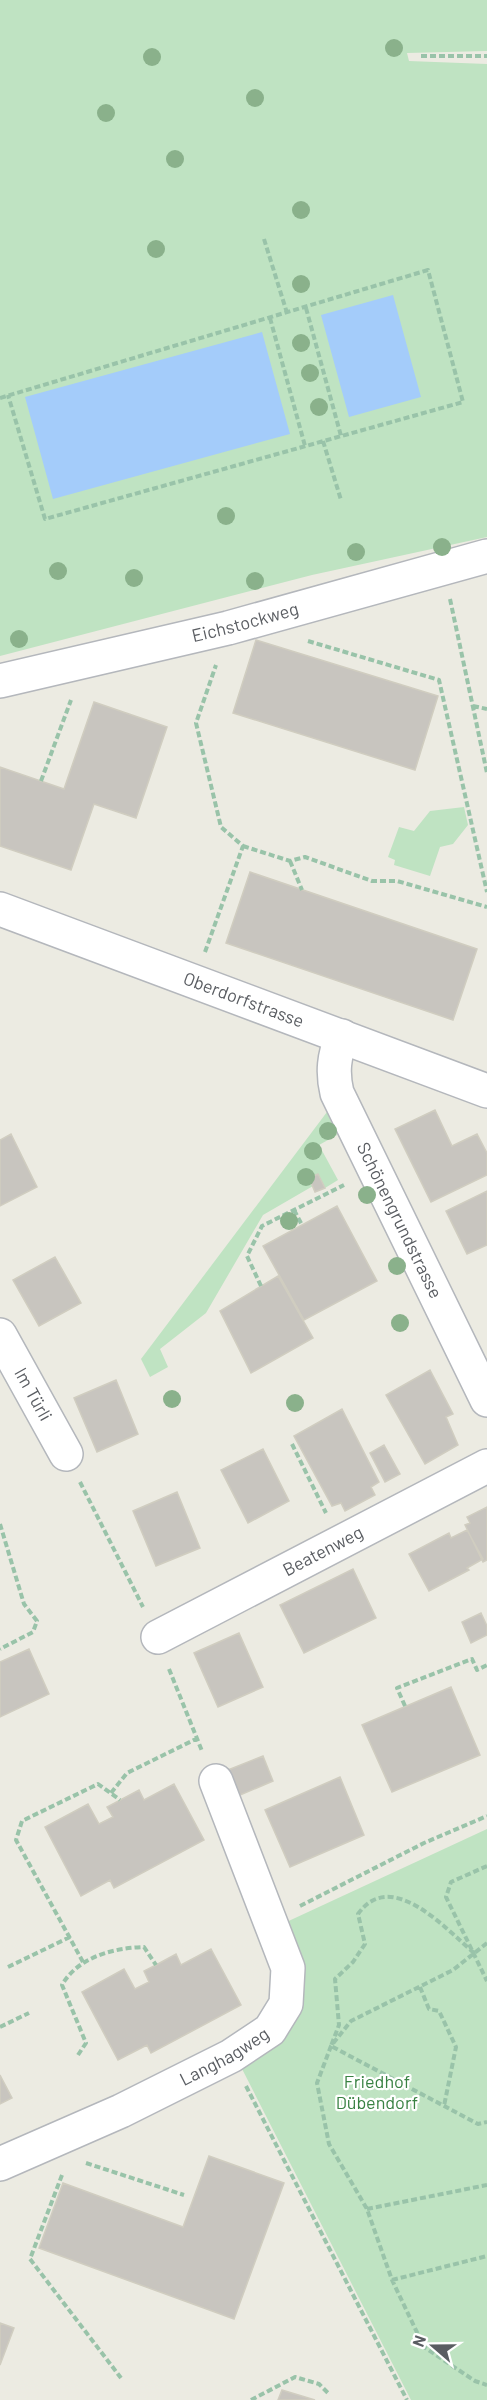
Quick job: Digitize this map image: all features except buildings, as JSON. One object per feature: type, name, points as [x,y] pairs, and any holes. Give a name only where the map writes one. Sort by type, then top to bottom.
[{"type":"street","name":"Eichstockweg","points":[[0,681],[228,628],[444,569],[487,555]]},
{"type":"street","name":"Oberdorfstrasse","points":[[0,909],[487,1091]]},
{"type":"street","name":"Schönengrundstrasse","points":[[342,1036],[335,1054],[333,1076],[337,1094],[487,1400]]},
{"type":"street","name":"Im Türli","points":[[0,1335],[66,1454]]},
{"type":"street","name":"Beatenweg","points":[[158,1637],[487,1466]]},
{"type":"street","name":"Langhagweg","points":[[0,2164],[66,2146],[231,2056],[270,2030],[286,2004],[288,1968],[216,1781]]},
{"type":"path","points":[[421,56],[487,56]]},
{"type":"path","points":[[264,239],[287,313]]},
{"type":"path","points":[[0,398],[8,395],[306,308],[428,270],[463,402],[45,519],[8,395]]},
{"type":"path","points":[[306,308],[341,436]]},
{"type":"path","points":[[270,318],[305,446]]},
{"type":"path","points":[[323,441],[341,500]]},
{"type":"path","points":[[444,569],[487,773]]},
{"type":"path","points":[[228,628],[196,723],[221,827],[243,846],[290,861],[304,856],[372,881],[397,881],[487,907]]},
{"type":"path","points":[[297,638],[439,680],[487,892]]},
{"type":"path","points":[[41,781],[85,660]]},
{"type":"path","points":[[473,706],[487,709]]},
{"type":"path","points":[[194,981],[243,846]]},
{"type":"path","points":[[290,861],[302,890]]},
{"type":"path","points":[[261,1286],[247,1256],[262,1226],[374,1170]]},
{"type":"path","points":[[294,1210],[302,1225]]},
{"type":"path","points":[[292,1444],[340,1542]]},
{"type":"path","points":[[0,1524],[24,1604],[37,1621],[33,1632],[0,1649]]},
{"type":"path","points":[[405,1706],[397,1688],[472,1659],[477,1670],[487,1665]]},
{"type":"path","points":[[111,1793],[127,1773],[196,1739]]},
{"type":"path","points":[[83,1962],[16,1840],[22,1821],[98,1784],[120,1800]]},
{"type":"path","points":[[270,1922],[424,1843],[487,1816]]},
{"type":"path","points":[[487,1866],[451,1882],[446,1898],[487,1981]]},
{"type":"path","points":[[474,1953],[410,1900],[382,1896],[365,1904],[358,1914],[365,1944],[353,1962],[335,1979],[339,2025],[317,2083],[328,2144],[367,2210],[392,2280],[424,2347],[475,2381],[487,2385]]},
{"type":"path","points":[[8,1967],[70,1937]]},
{"type":"path","points":[[331,2046],[351,2021],[453,1970],[487,1943]]},
{"type":"path","points":[[78,2055],[86,2043],[62,1985],[70,1970],[83,1962],[121,1948],[144,1947],[156,1965]]},
{"type":"path","points":[[420,1987],[429,2008],[439,2011],[456,2047],[444,2106]]},
{"type":"path","points":[[0,2027],[29,2013]]},
{"type":"path","points":[[331,2046],[478,2124],[487,2122]]},
{"type":"path","points":[[231,2056],[407,2400]]},
{"type":"path","points":[[121,2378],[30,2259],[66,2146],[184,2195]]},
{"type":"path","points":[[367,2210],[487,2185]]},
{"type":"path","points":[[392,2280],[487,2256]]},
{"type":"path","points":[[251,2400],[295,2377],[319,2384],[329,2394]]},
{"type":"green space","points":[[0,0],[487,0],[487,51],[407,53],[409,61],[487,64],[487,537],[312,575],[0,656]]},
{"type":"green space","points":[[464,807],[468,825],[453,844],[440,847],[430,876],[394,865],[395,860],[388,857],[399,827],[414,831],[430,811]]},
{"type":"green space","points":[[327,1112],[337,1135],[319,1145],[338,1180],[325,1188],[318,1174],[309,1178],[313,1186],[263,1215],[206,1313],[160,1349],[168,1367],[150,1377],[141,1359]]},
{"type":"green space","name":"Friedhof Dübendorf","points":[[487,1829],[487,2400],[411,2400],[239,2063],[266,2048],[280,1925]]},
{"type":"water","points":[[393,295],[421,397],[349,417],[321,315]]},
{"type":"water","points":[[262,332],[290,434],[53,499],[25,397]]}]
